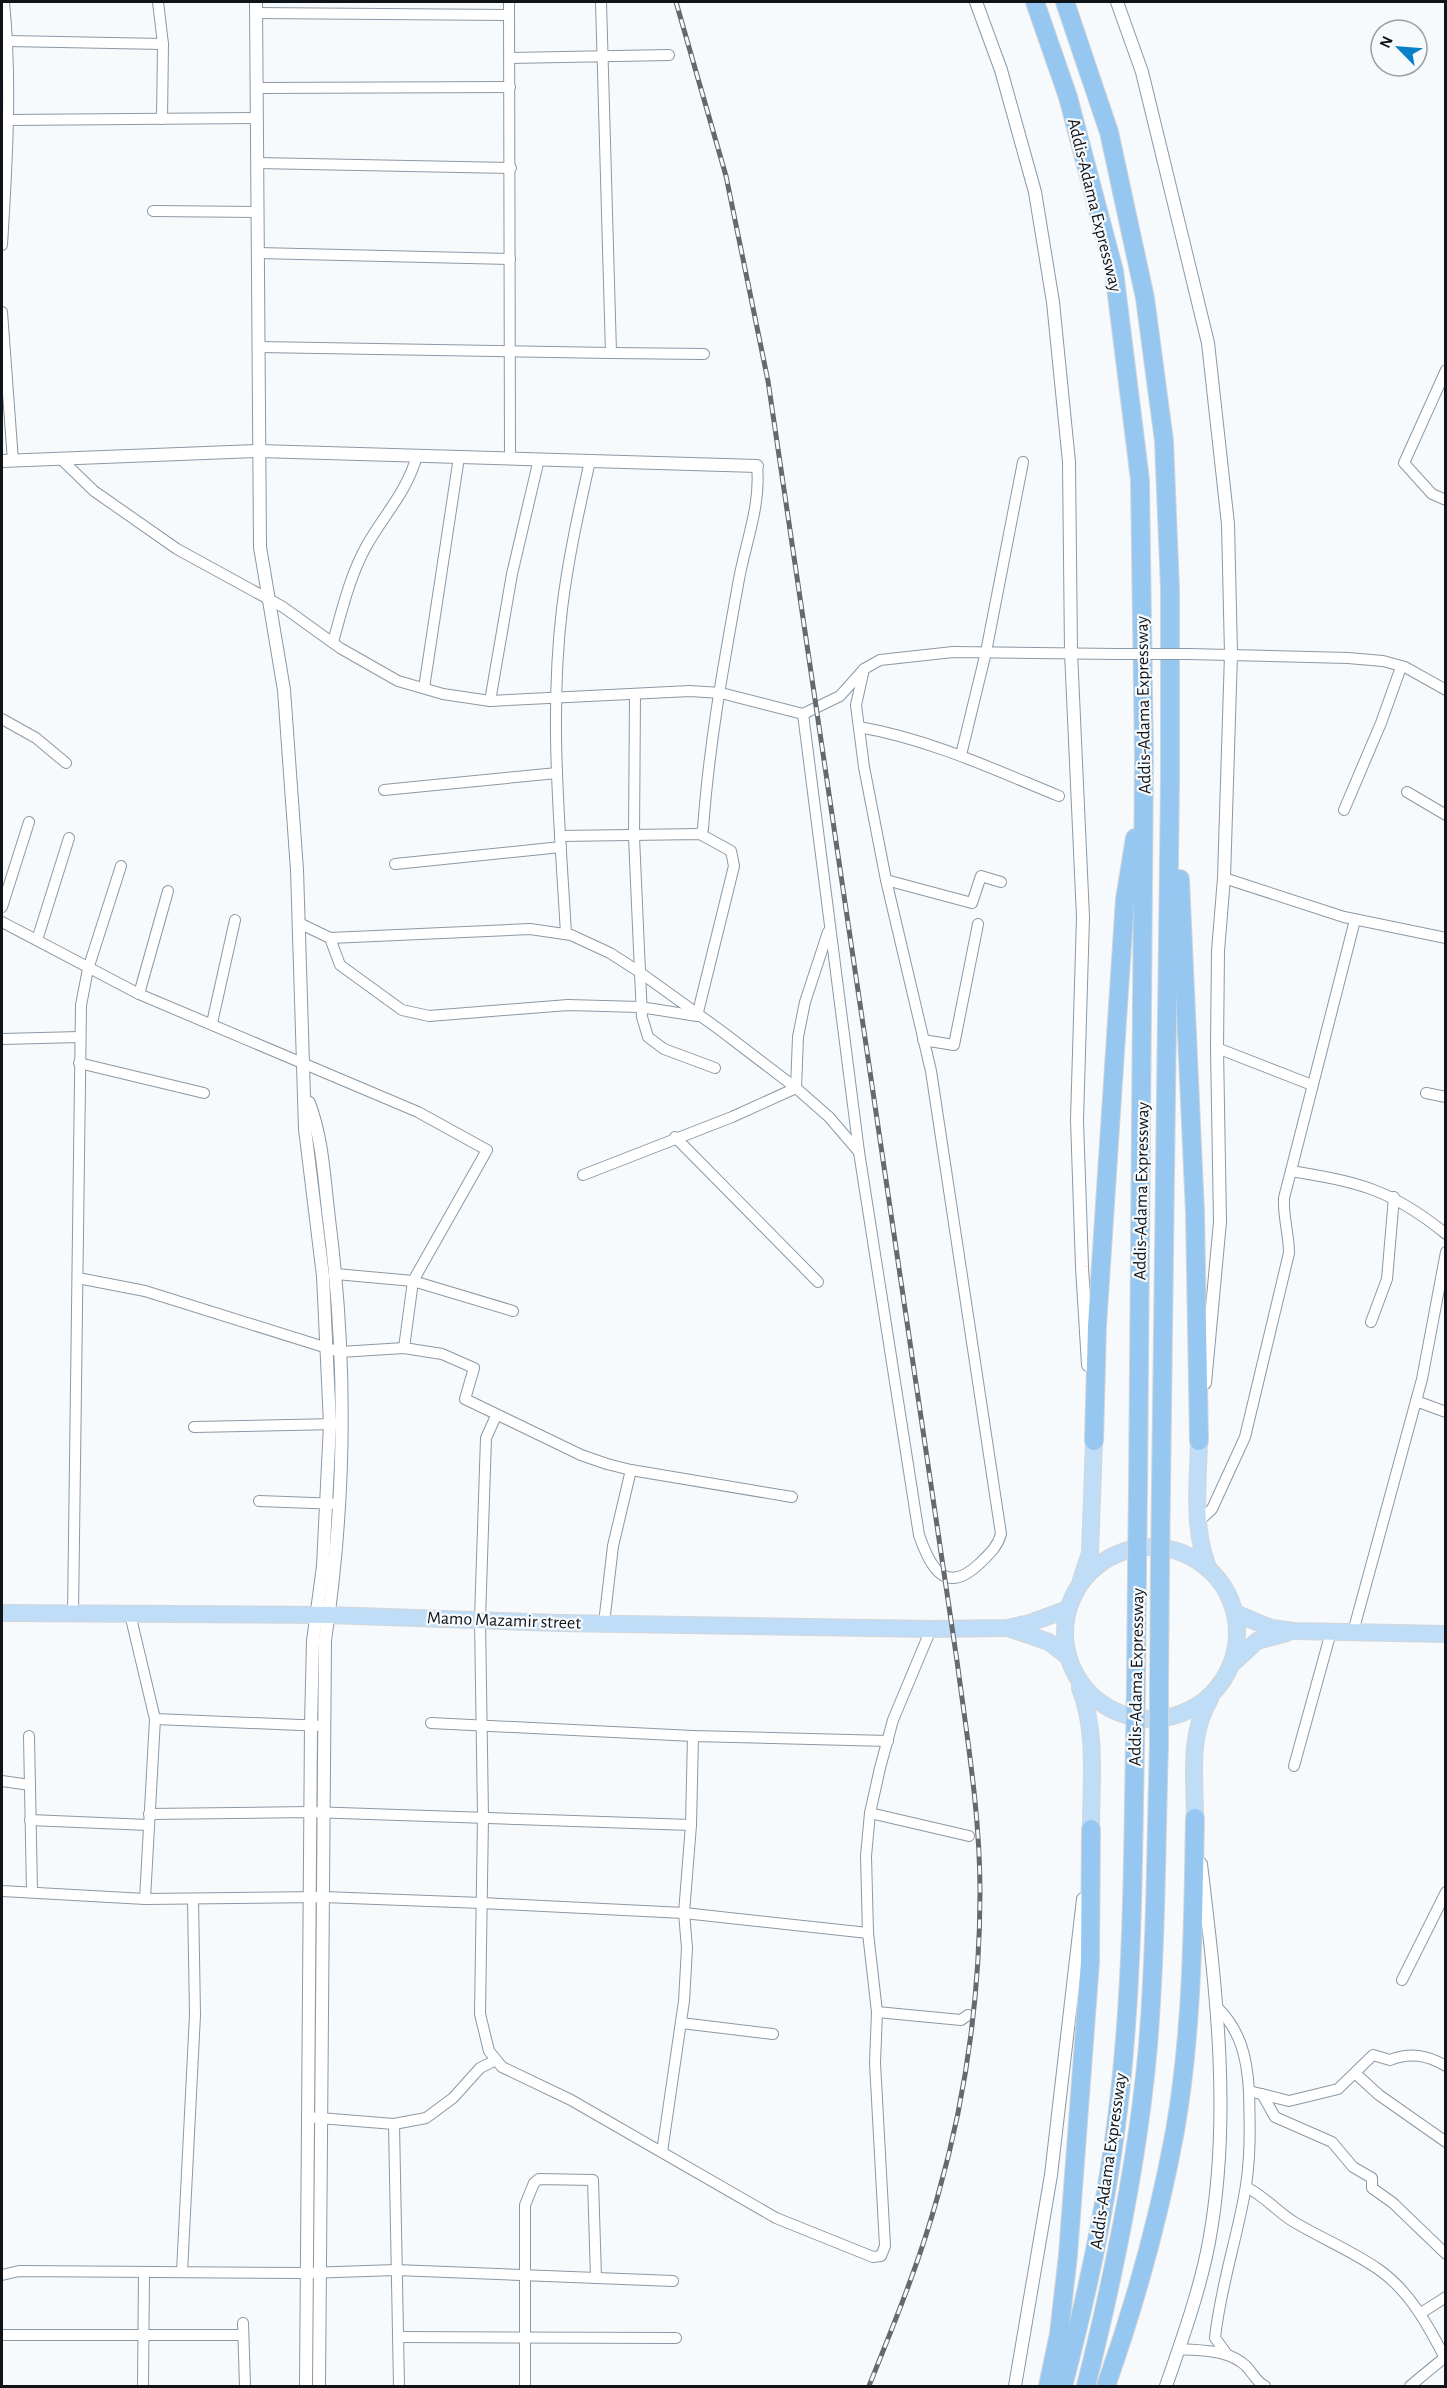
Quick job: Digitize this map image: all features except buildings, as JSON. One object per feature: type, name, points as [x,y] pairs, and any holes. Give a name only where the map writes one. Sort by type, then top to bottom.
[{"type":"highway","name":"Addis-Adama Expressway","points":[[1035,2],[1068,97],[1114,271],[1140,480],[1144,783],[1136,1686],[1130,1959],[1124,2052],[1112,2158],[1088,2292],[1063,2386]]},
{"type":"highway","name":"Addis-Adama Expressway","points":[[1065,2],[1109,132],[1145,298],[1164,441],[1170,589],[1170,781],[1159,1746],[1153,1955],[1148,2047],[1130,2181],[1110,2291],[1086,2386]]},
{"type":"highway","points":[[1170,781],[1180,876],[1188,1037],[1198,1441]]},
{"type":"highway","points":[[1094,1442],[1097,1326],[1125,899],[1144,783]]},
{"type":"highway","points":[[1106,2386],[1122,2341],[1150,2242],[1175,2131],[1192,1956],[1196,1818]]},
{"type":"highway","points":[[1048,2386],[1059,2334],[1071,2220],[1090,1962],[1091,1829]]},
{"type":"main road","points":[[1198,1441],[1197,1523],[1201,1551],[1209,1571]]},
{"type":"main road","points":[[1091,1829],[1087,1706],[1067,1656],[1064,1632],[1068,1609],[1080,1585],[1090,1553],[1094,1442]]},
{"type":"main road","points":[[1080,1585],[1098,1565],[1122,1552],[1149,1546],[1176,1550],[1201,1562],[1220,1581],[1235,1613],[1237,1640],[1231,1666]]},
{"type":"main road","points":[[1007,1628],[1041,1620],[1068,1609]]},
{"type":"main road","name":"Mamo Mazamir street","points":[[2,1613],[323,1615],[604,1623],[931,1629],[1007,1628]]},
{"type":"main road","points":[[1235,1613],[1271,1628],[1294,1631],[1446,1634]]},
{"type":"main road","points":[[1007,1628],[1033,1634],[1049,1642],[1067,1656]]},
{"type":"main road","points":[[1196,1818],[1194,1744],[1199,1716],[1231,1666],[1257,1641],[1294,1631]]},
{"type":"main road","points":[[1075,1676],[1088,1693],[1110,1710],[1136,1719],[1164,1719],[1191,1710],[1213,1693]]},
{"type":"street","points":[[2,245],[8,41],[4,2]]},
{"type":"street","points":[[158,2],[163,44],[162,118]]},
{"type":"street","points":[[509,2],[510,458]]},
{"type":"street","points":[[601,2],[611,353]]},
{"type":"street","points":[[976,2],[1001,70],[1035,192],[1053,302],[1069,462],[1071,652],[1083,917],[1077,1120],[1082,1268],[1094,1442]]},
{"type":"street","points":[[1117,2],[1142,72],[1208,343],[1228,524],[1232,654],[1224,878],[1218,951],[1220,1222],[1215,1291],[1198,1441]]},
{"type":"street","points":[[333,1504],[323,1276],[305,1129],[306,1096],[299,923],[284,690],[260,547],[256,7],[509,15]]},
{"type":"street","points":[[8,41],[163,44]]},
{"type":"street","points":[[510,58],[669,55]]},
{"type":"street","points":[[257,88],[510,87]]},
{"type":"street","points":[[7,120],[257,118]]},
{"type":"street","points":[[258,163],[511,168]]},
{"type":"street","points":[[153,210],[258,212]]},
{"type":"street","points":[[258,253],[510,259]]},
{"type":"street","points":[[2,312],[7,461],[260,451],[757,466],[759,490],[740,576],[721,693],[711,736],[703,829],[700,834]]},
{"type":"street","points":[[259,347],[509,353],[704,354]]},
{"type":"street","points":[[1446,370],[1404,463],[1432,494],[1446,500]]},
{"type":"street","points":[[333,642],[350,583],[366,546],[410,481],[417,456]]},
{"type":"street","points":[[424,688],[459,457]]},
{"type":"street","points":[[62,459],[94,491],[177,549],[269,598],[333,642],[398,681],[490,701],[690,691],[721,693],[803,714],[840,696],[864,669],[880,660],[954,652],[1232,654],[1348,658],[1383,661],[1401,667],[1446,690]]},
{"type":"street","points":[[490,701],[512,574],[539,459]]},
{"type":"street","points":[[566,934],[557,773],[556,698],[565,589],[590,461]]},
{"type":"street","points":[[961,755],[986,652],[1023,462]]},
{"type":"street","points":[[1344,810],[1382,723],[1401,667]]},
{"type":"street","points":[[803,714],[859,1152],[919,1535],[929,1563],[943,1576],[953,1578],[968,1575],[998,1546],[1001,1534],[931,1071],[885,880],[859,727],[856,705],[864,669]]},
{"type":"street","points":[[635,694],[634,837],[640,1007],[648,1037],[664,1048],[715,1068]]},
{"type":"street","points":[[2,719],[36,738],[66,763]]},
{"type":"street","points":[[859,727],[897,734],[961,755],[1059,796]]},
{"type":"street","points":[[384,790],[557,773]]},
{"type":"street","points":[[1407,792],[1446,815]]},
{"type":"street","points":[[2,907],[29,822]]},
{"type":"street","points":[[395,864],[560,841],[700,834],[731,851],[734,858],[697,1016]]},
{"type":"street","points":[[36,940],[69,838]]},
{"type":"street","points":[[74,1614],[81,1005],[88,969],[122,866]]},
{"type":"street","points":[[885,880],[972,903],[981,876],[1001,882]]},
{"type":"street","points":[[1224,878],[1355,920],[1446,938]]},
{"type":"street","points":[[139,994],[168,891]]},
{"type":"street","points":[[212,1023],[235,920]]},
{"type":"street","points":[[1197,1523],[1212,1509],[1245,1437],[1288,1253],[1288,1233],[1283,1219],[1284,1198],[1355,920]]},
{"type":"street","points":[[2,922],[139,994],[418,1112],[487,1150],[413,1281],[404,1348]]},
{"type":"street","points":[[299,923],[330,938],[530,929],[566,934],[610,953],[638,971],[697,1016],[720,1029],[796,1088],[829,1117],[859,1152]]},
{"type":"street","points":[[923,1040],[954,1045],[978,924]]},
{"type":"street","points":[[796,1088],[798,1037],[805,1002],[830,926]]},
{"type":"street","points":[[330,938],[340,964],[402,1010],[429,1016],[568,1005],[640,1007],[697,1016]]},
{"type":"street","points":[[2,1039],[80,1037]]},
{"type":"street","points":[[1217,1048],[1312,1084]]},
{"type":"street","points":[[80,1063],[204,1093]]},
{"type":"street","points":[[583,1175],[748,1110],[796,1088]]},
{"type":"street","points":[[1426,1093],[1446,1097]]},
{"type":"street","points":[[306,1096],[318,1127],[336,1274],[344,1424],[333,1504],[323,1615],[325,1640],[323,1813],[317,1897],[308,2117],[306,2386]]},
{"type":"street","points":[[675,1137],[818,1282]]},
{"type":"street","points":[[1291,1171],[1349,1181],[1394,1197],[1421,1213],[1446,1234]]},
{"type":"street","points":[[1371,1322],[1387,1279],[1387,1256],[1393,1236],[1391,1220],[1394,1197]]},
{"type":"street","points":[[1353,1632],[1416,1401],[1446,1252]]},
{"type":"street","points":[[336,1274],[413,1281],[513,1311]]},
{"type":"street","points":[[78,1278],[145,1291],[340,1352],[404,1348],[442,1353],[474,1368],[465,1399],[496,1416],[581,1455],[631,1470],[792,1497]]},
{"type":"street","points":[[1416,1401],[1446,1412]]},
{"type":"street","points":[[496,1416],[486,1438],[480,1619],[483,1816],[480,2014],[489,2051],[502,2067],[570,2100],[776,2218],[873,2257],[881,2256],[885,2246],[875,2063],[877,2012],[868,1933],[866,1856],[870,1813],[893,1720],[931,1629]]},
{"type":"street","points":[[194,1427],[344,1424]]},
{"type":"street","points":[[604,1623],[613,1546],[631,1470]]},
{"type":"street","points":[[259,1501],[333,1504]]},
{"type":"street","points":[[130,1614],[155,1719],[145,1899]]},
{"type":"street","points":[[319,2386],[321,2118],[317,1897],[310,1812],[313,1641],[323,1615]]},
{"type":"street","points":[[1294,1766],[1331,1632]]},
{"type":"street","points":[[155,1719],[324,1726]]},
{"type":"street","points":[[431,1723],[693,1736],[888,1742]]},
{"type":"street","points":[[29,1736],[32,1891]]},
{"type":"street","points":[[662,2152],[681,2023],[687,1948],[684,1913],[691,1825],[693,1736]]},
{"type":"street","points":[[2,1781],[30,1785]]},
{"type":"street","points":[[149,1814],[310,1812],[483,1816],[691,1825]]},
{"type":"street","points":[[870,1813],[969,1836]]},
{"type":"street","points":[[1166,2386],[1179,2349],[1209,2242],[1220,2136],[1217,2007],[1196,1818]]},
{"type":"street","points":[[30,1820],[148,1826]]},
{"type":"street","points":[[1015,2386],[1051,2175],[1091,1829]]},
{"type":"street","points":[[2,1891],[145,1899],[317,1897],[482,1903],[684,1913],[868,1933]]},
{"type":"street","points":[[1402,1980],[1446,1892]]},
{"type":"street","points":[[182,2272],[195,2015],[193,1899]]},
{"type":"street","points":[[1217,2007],[1229,2019],[1247,2058],[1250,2143],[1246,2187],[1218,2301],[1215,2338],[1226,2353],[1246,2366],[1260,2384],[1265,2386]]},
{"type":"street","points":[[877,2012],[961,2020],[968,2015]]},
{"type":"street","points":[[681,2023],[772,2034]]},
{"type":"street","points":[[1249,2091],[1289,2101],[1338,2090],[1374,2055],[1390,2060],[1403,2054],[1429,2057],[1446,2066]]},
{"type":"street","points":[[308,2117],[394,2124],[426,2118],[453,2098],[480,2068],[496,2060]]},
{"type":"street","points":[[1356,2074],[1379,2095],[1446,2142]]},
{"type":"street","points":[[1262,2094],[1275,2117],[1332,2142],[1353,2167],[1372,2178],[1372,2188],[1393,2203],[1446,2254]]},
{"type":"street","points":[[394,2124],[399,2386]]},
{"type":"street","points":[[525,2386],[525,2205],[534,2183],[539,2179],[589,2179],[595,2182],[596,2278]]},
{"type":"street","points":[[1246,2187],[1266,2197],[1288,2218],[1316,2236],[1379,2270],[1421,2313],[1445,2359],[1410,2386]]},
{"type":"street","points":[[2,2275],[19,2271],[396,2270],[673,2281]]},
{"type":"street","points":[[143,2386],[144,2272]]},
{"type":"street","points":[[1421,2313],[1446,2297]]},
{"type":"street","points":[[243,2323],[244,2386]]},
{"type":"street","points":[[2,2335],[243,2335]]},
{"type":"street","points":[[399,2337],[676,2338]]},
{"type":"street","points":[[1179,2349],[1226,2353]]},
{"type":"railway","points":[[676,2],[726,176],[768,381],[957,1661],[978,1833],[980,1891],[977,1968],[964,2083],[948,2158],[923,2244],[869,2386]]}]
